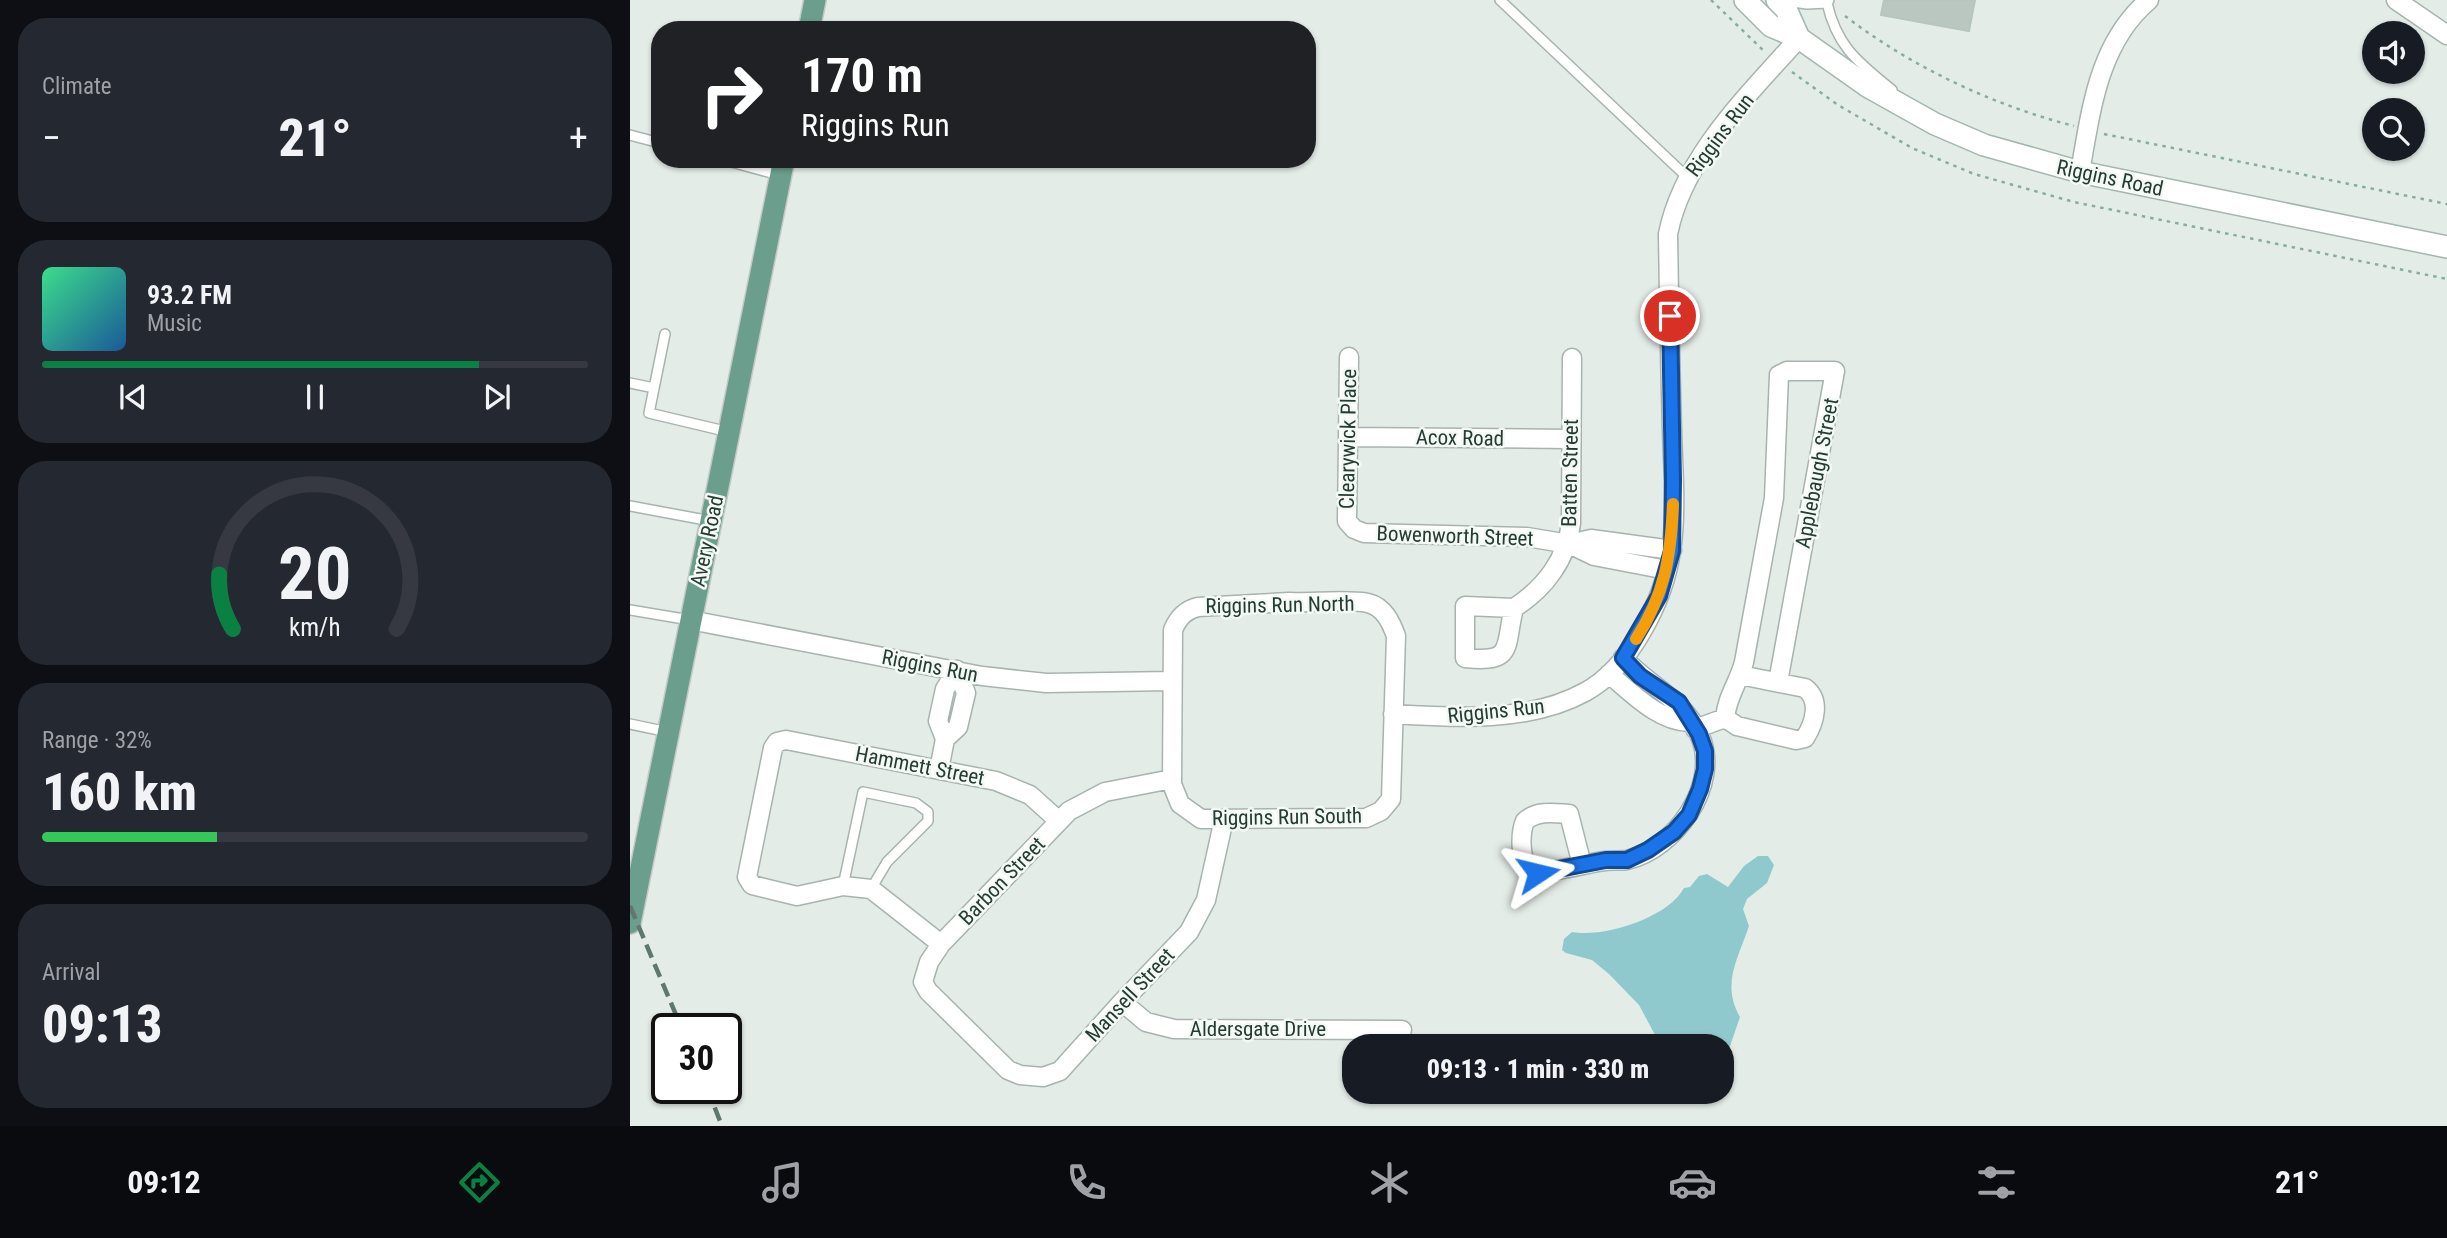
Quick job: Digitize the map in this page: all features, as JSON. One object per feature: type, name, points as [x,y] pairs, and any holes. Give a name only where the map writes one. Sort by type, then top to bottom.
[{"type":"main road","points":[[811,21],[815,0]]},
{"type":"main road","name":"Riggins Road","points":[[1745,0],[1772,26],[1799,38],[1867,86],[1935,124],[1984,145],[2080,172],[2447,247]]},
{"type":"main road","name":"Riggins Road","points":[[1777,0],[1786,9],[1799,38]]},
{"type":"main road","name":"Avery Road","points":[[630,923],[782,168]]},
{"type":"street","points":[[2080,172],[2101,68],[2138,9],[2149,0]]},
{"type":"street","points":[[2396,0],[2447,35]]},
{"type":"street","name":"Riggins Run","points":[[1393,714],[1448,717],[1555,705],[1587,692],[1609,674],[1623,658],[1651,614],[1672,551],[1668,234],[1673,212],[1696,160],[1799,38]]},
{"type":"street","name":"Clearywick Place","points":[[1347,521],[1349,357]]},
{"type":"street","name":"Batten Street","points":[[1514,608],[1554,571],[1569,544],[1572,358]]},
{"type":"street","name":"Applebaugh Street","points":[[1724,718],[1732,685],[1740,675],[1766,553],[1774,498],[1779,375],[1787,371],[1835,371],[1778,682]]},
{"type":"street","name":"Acox Road","points":[[1349,437],[1571,439]]},
{"type":"street","name":"Bowenworth Street","points":[[1347,521],[1354,530],[1364,533],[1527,537],[1569,544],[1594,556],[1667,570]]},
{"type":"street","name":"Bowenworth Street","points":[[1569,544],[1591,539],[1672,551]]},
{"type":"street","name":"Riggins Run North","points":[[1172,681],[1173,630],[1176,621],[1190,608],[1289,602],[1368,603],[1382,610],[1396,636],[1393,714]]},
{"type":"street","name":"Riggins Run","points":[[690,621],[982,676],[1046,682],[1172,681]]},
{"type":"street","points":[[1582,865],[1627,860],[1648,850],[1674,832],[1689,815],[1705,769],[1705,751],[1679,702],[1640,676],[1623,658]]},
{"type":"street","points":[[939,770],[945,739],[938,721],[945,689],[957,670]]},
{"type":"street","points":[[945,739],[958,727],[966,692],[957,670]]},
{"type":"street","points":[[1609,674],[1645,705],[1678,722],[1692,726],[1724,718],[1737,726],[1796,740],[1805,738],[1812,727],[1815,703],[1812,693],[1805,688],[1740,675]]},
{"type":"street","name":"Riggins Run South","points":[[1172,681],[1172,779],[1175,796],[1188,812],[1201,819],[1366,818],[1381,811],[1391,799],[1393,714]]},
{"type":"street","name":"Hammett Street","points":[[843,886],[797,896],[752,885],[747,877],[776,742],[786,740],[1014,786],[1030,795],[1059,821]]},
{"type":"street","name":"Barbon Street","points":[[974,1036],[928,991],[923,982],[929,962],[941,944],[1069,811],[1105,792],[1172,779]]},
{"type":"street","name":"Mansell Street","points":[[974,1036],[1008,1070],[1020,1075],[1043,1077],[1060,1072],[1189,932],[1206,900],[1224,819]]},
{"type":"street","points":[[843,886],[871,889],[941,944]]},
{"type":"street","name":"Aldersgate Drive","points":[[1122,1002],[1146,1022],[1174,1029],[1402,1030]]},
{"type":"lane","points":[[1500,0],[1687,177]]},
{"type":"lane","points":[[1783,0],[1807,4],[1828,1],[1832,23],[1844,48],[1935,124]]},
{"type":"lane","points":[[630,135],[651,141]]},
{"type":"lane","points":[[665,334],[649,413],[729,432]]},
{"type":"lane","points":[[630,383],[654,388]]},
{"type":"lane","points":[[630,506],[711,521]]},
{"type":"lane","points":[[630,610],[690,621]]},
{"type":"lane","points":[[1645,705],[1657,687]]},
{"type":"lane","points":[[940,711],[960,716]]},
{"type":"lane","points":[[630,724],[667,732]]},
{"type":"lane","points":[[843,886],[863,792],[916,803],[928,813],[928,821],[887,862],[871,889]]},
{"type":"path","points":[[1828,1],[1878,42],[1945,78],[1996,101],[2087,130],[2447,204]]},
{"type":"water","points":[[1758,856],[1768,856],[1774,865],[1767,883],[1747,899],[1743,909],[1749,926],[1733,972],[1732,994],[1740,1017],[1734,1034],[1655,1034],[1639,1005],[1609,974],[1592,960],[1562,950],[1564,939],[1572,932],[1617,929],[1650,917],[1676,899],[1684,888],[1690,887],[1699,876],[1707,874],[1728,887],[1744,866]]},
{"type":"building","points":[[1884,0],[1975,0],[1969,31],[1881,15]]},
{"type":"railway","points":[[630,906],[675,1013]]},
{"type":"railway","points":[[713,1104],[722,1126]]},
{"type":"slow traffic","points":[[1636,639],[1651,614],[1667,570],[1672,551],[1673,504]]},
{"type":"route","points":[[1538,873],[1606,860],[1627,860],[1648,850],[1674,832],[1689,815],[1705,769],[1705,751],[1699,734],[1689,722],[1679,702],[1640,676],[1623,658],[1651,614],[1672,551],[1670,316]]}]
